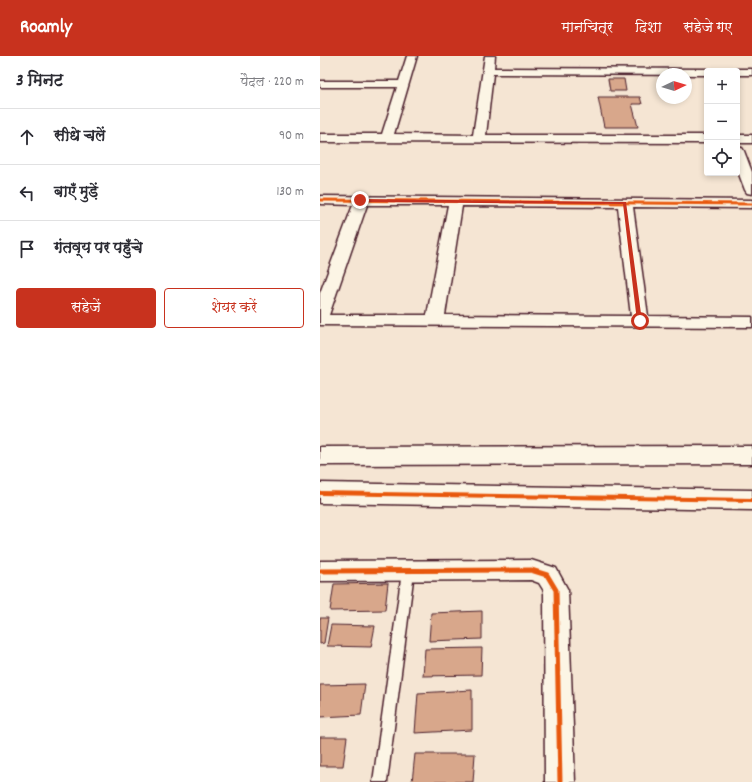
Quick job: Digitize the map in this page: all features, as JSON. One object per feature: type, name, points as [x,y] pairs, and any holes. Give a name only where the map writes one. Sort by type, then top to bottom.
[{"type":"street","points":[[387,138],[412,56]]},
{"type":"street","points":[[479,138],[490,56]]},
{"type":"street","points":[[698,62],[704,72]]},
{"type":"street","points":[[488,72],[588,68],[704,72]]},
{"type":"street","points":[[740,72],[752,72]]},
{"type":"street","points":[[320,84],[403,84]]},
{"type":"street","points":[[320,138],[704,139]]},
{"type":"street","points":[[740,139],[752,139]]},
{"type":"street","points":[[740,159],[752,190]]},
{"type":"street","points":[[320,200],[752,204]]},
{"type":"street","points":[[360,200],[320,319],[752,322]]},
{"type":"street","points":[[435,320],[456,201]]},
{"type":"street","points":[[625,203],[640,321]]},
{"type":"street","points":[[320,456],[752,455]]},
{"type":"street","points":[[320,493],[752,500]]},
{"type":"street","points":[[320,571],[408,572],[531,570],[548,575],[556,590],[560,782]]},
{"type":"lane","points":[[380,782],[408,572]]},
{"type":"building","points":[[608,79],[624,79],[626,91],[610,91]]},
{"type":"building","points":[[598,97],[640,97],[642,104],[632,104],[638,127],[604,127]]},
{"type":"building","points":[[388,583],[385,610],[330,611],[334,584]]},
{"type":"building","points":[[482,611],[482,639],[429,641],[431,613]]},
{"type":"building","points":[[320,618],[328,618],[324,643],[320,644]]},
{"type":"building","points":[[331,625],[375,626],[371,647],[327,646]]},
{"type":"building","points":[[482,648],[481,675],[423,676],[425,649]]},
{"type":"building","points":[[365,684],[361,715],[320,717],[320,685]]},
{"type":"building","points":[[472,690],[472,730],[415,733],[418,693]]},
{"type":"building","points":[[320,737],[347,737],[343,766],[320,766]]},
{"type":"building","points":[[415,754],[475,754],[473,782],[412,782]]},
{"type":"cycle path","points":[[320,200],[752,204]]},
{"type":"cycle path","points":[[320,493],[752,500]]},
{"type":"cycle path","points":[[320,571],[531,570],[547,575],[556,590],[560,782]]},
{"type":"route","points":[[360,200],[625,203],[640,321]]}]
